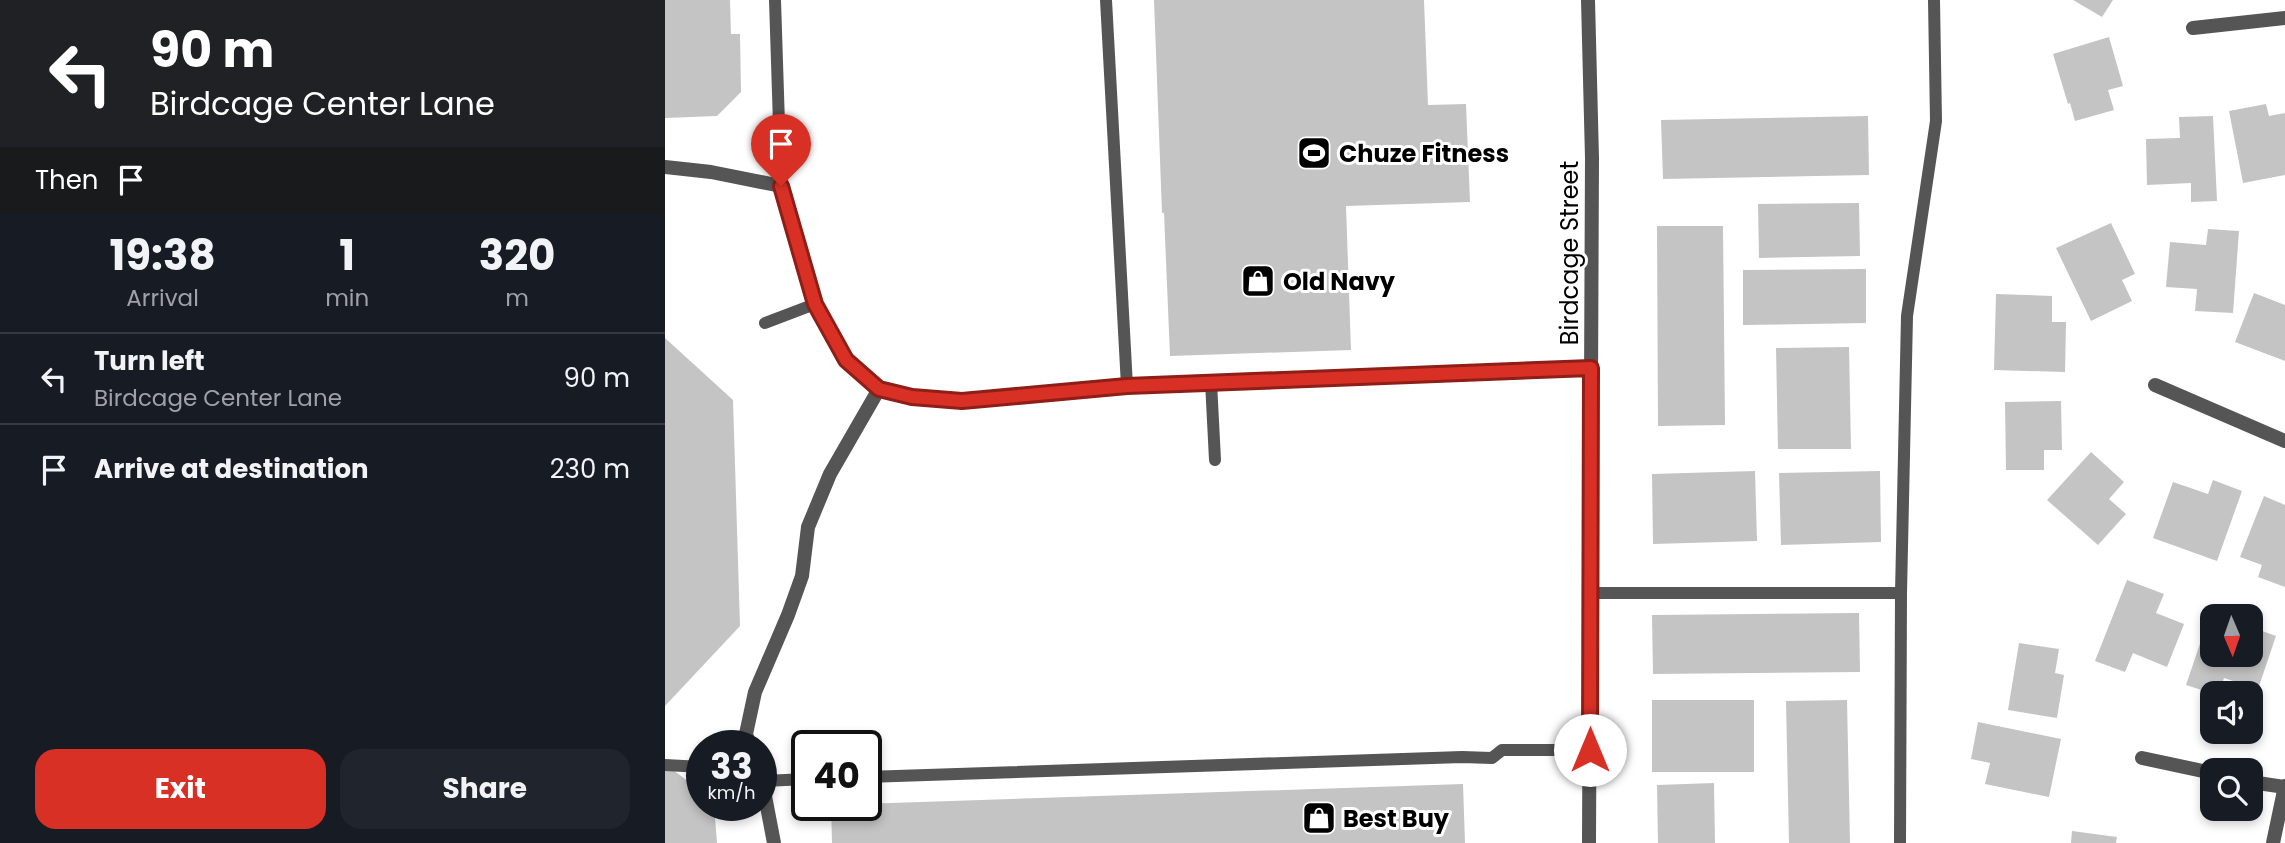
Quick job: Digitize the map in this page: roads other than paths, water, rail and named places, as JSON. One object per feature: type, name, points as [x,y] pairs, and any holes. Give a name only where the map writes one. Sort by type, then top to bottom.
[{"type":"street","name":"Birdcage Street","points":[[1588,0],[1592,158],[1589,843]]},
{"type":"street","points":[[2193,28],[2285,18]]},
{"type":"street","points":[[665,167],[711,172],[781,186],[815,304],[846,360],[879,389],[912,397],[962,401],[1127,386],[1591,368]]},
{"type":"street","points":[[2155,385],[2285,441]]},
{"type":"street","points":[[747,730],[755,692],[788,615],[801,576],[809,527],[830,474],[879,389]]},
{"type":"street","points":[[2142,758],[2200,770]]},
{"type":"street","points":[[2263,784],[2285,787],[2273,843]]},
{"type":"street","points":[[770,821],[774,843]]},
{"type":"lane","points":[[775,0],[781,186]]},
{"type":"lane","points":[[1106,0],[1127,386]]},
{"type":"lane","points":[[1900,843],[1901,593],[1907,316],[1936,121],[1934,0]]},
{"type":"lane","points":[[765,323],[815,304]]},
{"type":"lane","points":[[1211,382],[1215,460]]},
{"type":"lane","points":[[1590,593],[1901,593]]},
{"type":"lane","points":[[882,776],[1492,758],[1502,750],[1590,750]]},
{"type":"lane","points":[[665,765],[686,766]]},
{"type":"place","name":"Chuze Fitness","points":[[1314,153]]},
{"type":"place","name":"Old Navy","points":[[1258,281]]},
{"type":"place","name":"Best Buy","points":[[1319,818]]}]
